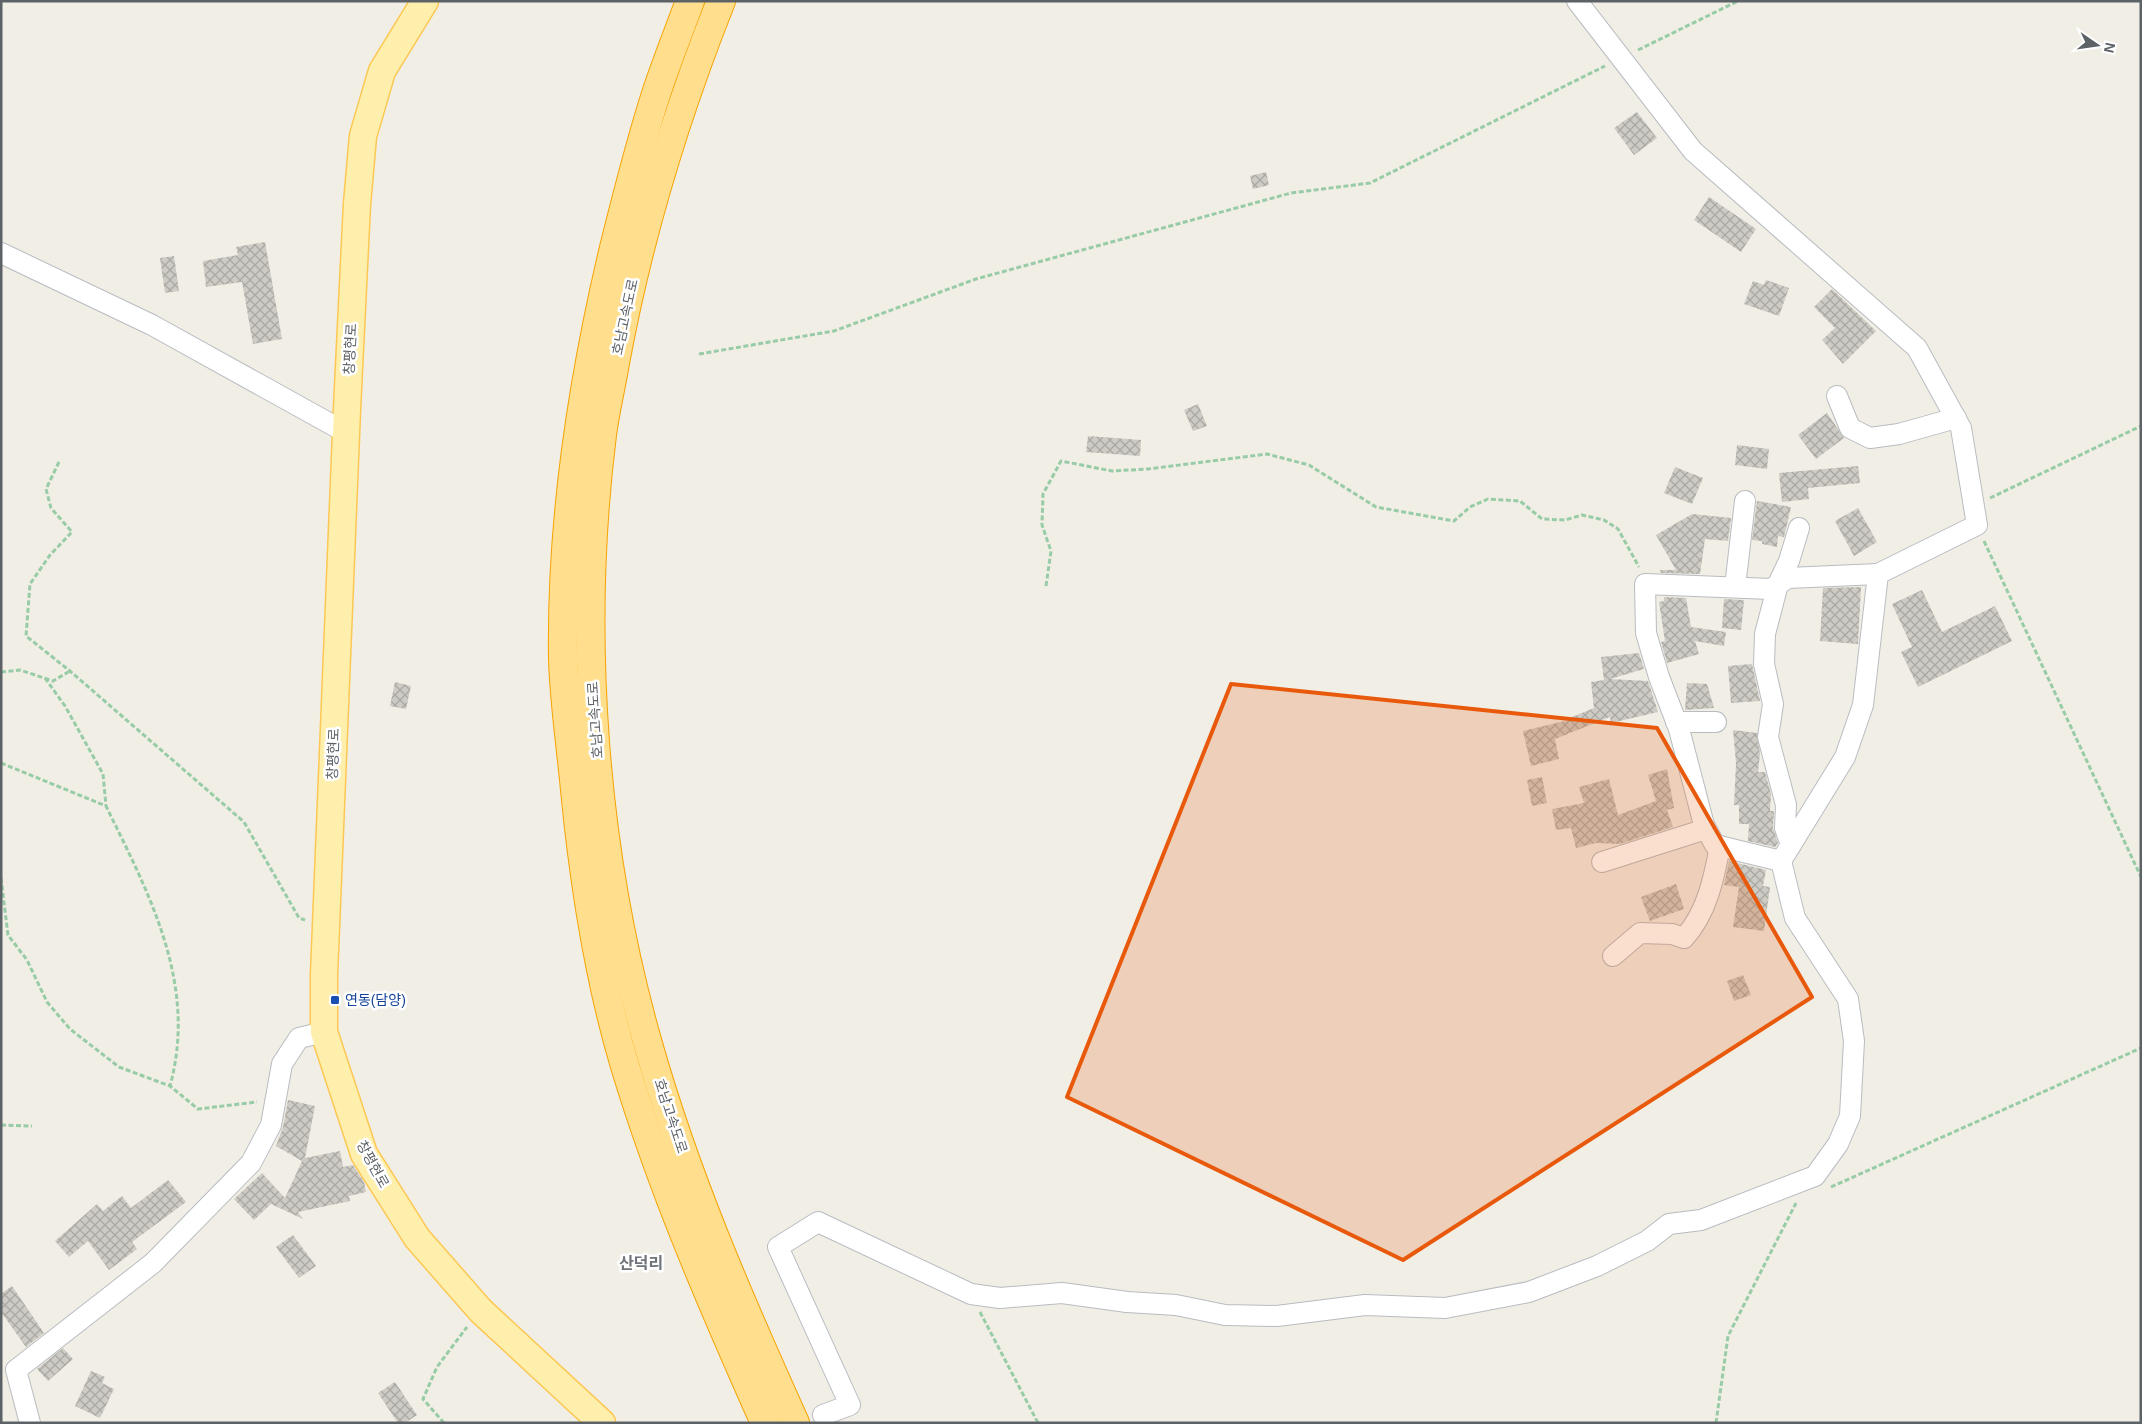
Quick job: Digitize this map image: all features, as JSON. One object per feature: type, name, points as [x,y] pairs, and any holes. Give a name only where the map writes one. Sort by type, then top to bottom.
[{"type":"highway","name":"호남고속도로","points":[[690,1],[656,92],[627,195],[598,315],[576,434],[566,554],[563,659],[580,843],[592,933],[624,1063],[653,1153],[703,1282],[766,1423]]},
{"type":"highway","name":"호남고속도로","points":[[721,1],[692,75],[652,199],[623,318],[602,434],[592,549],[591,624],[595,743],[620,926],[648,1043],[687,1166],[739,1299],[795,1423]]},
{"type":"main road","name":"창평현로","points":[[425,1],[382,71],[363,136],[357,204],[346,433],[326,929],[324,1032],[364,1154],[417,1238],[481,1311],[602,1423]]},
{"type":"street","points":[[1577,1],[1694,151],[1917,348],[1961,428],[1975,516],[1878,574],[1788,578],[1771,588],[1645,584],[1646,633],[1659,677],[1676,722],[1706,829],[1715,845],[1786,853]]},
{"type":"street","points":[[1,253],[152,325],[346,433]]},
{"type":"street","points":[[1837,396],[1850,428],[1870,438],[1899,434],[1956,418]]},
{"type":"street","points":[[1735,587],[1745,501]]},
{"type":"street","points":[[823,1415],[850,1405],[778,1247],[818,1222],[971,1294],[1000,1298],[1062,1293],[1127,1302],[1176,1305],[1225,1315],[1277,1316],[1365,1306],[1446,1308],[1529,1292],[1597,1266],[1647,1241],[1669,1224],[1701,1220],[1819,1183],[1850,1116],[1854,1041],[1848,999],[1795,918],[1786,853],[1786,805],[1768,737],[1773,704],[1764,664],[1765,634],[1778,584],[1789,561],[1799,528]]},
{"type":"street","points":[[1786,853],[1845,757],[1863,705],[1878,574]]},
{"type":"street","points":[[1676,722],[1716,722]]},
{"type":"street","points":[[1602,862],[1706,829]]},
{"type":"street","points":[[1613,956],[1640,933],[1672,934],[1684,938],[1694,927],[1707,897],[1720,846]]},
{"type":"street","points":[[30,1423],[8,1372],[153,1263],[250,1164],[271,1125],[282,1064],[299,1038],[324,1032]]},
{"type":"path","points":[[699,354],[834,332],[976,279],[1291,193],[1370,182],[1738,1]]},
{"type":"path","points":[[2141,426],[1975,516],[2141,877]]},
{"type":"path","points":[[1046,586],[1051,551],[1042,525],[1042,494],[1061,462],[1112,471],[1148,469],[1267,454],[1308,465],[1376,507],[1454,521],[1470,507],[1488,499],[1520,501],[1542,519],[1565,520],[1582,515],[1604,520],[1618,530],[1638,562],[1645,584]]},
{"type":"path","points":[[58,462],[46,489],[51,508],[72,532],[50,555],[30,584],[26,636],[70,671],[244,822],[299,918],[326,929]]},
{"type":"path","points":[[1,672],[20,670],[54,681],[70,671]]},
{"type":"path","points":[[45,678],[70,715],[103,774],[106,806],[150,899],[169,950],[178,1014],[177,1062],[170,1086]]},
{"type":"path","points":[[1,763],[106,806]]},
{"type":"path","points":[[1,878],[8,935],[27,960],[47,1002],[70,1030],[119,1067],[170,1086],[198,1108],[276,1101]]},
{"type":"path","points":[[1716,1423],[1728,1336],[1796,1202],[1819,1183],[2141,1048]]},
{"type":"path","points":[[1,1124],[32,1126]]},
{"type":"path","points":[[1796,1202],[1805,1198]]},
{"type":"path","points":[[971,1294],[1038,1423]]},
{"type":"path","points":[[444,1423],[423,1399],[437,1367],[481,1311]]},
{"type":"highlighted area","points":[[1231,684],[1657,728],[1812,997],[1403,1260],[1067,1097]]},
{"type":"building","points":[[1637,112],[1657,138],[1634,155],[1614,128]]},
{"type":"building","points":[[1266,172],[1269,185],[1253,189],[1250,176]]},
{"type":"building","points":[[1709,197],[1756,229],[1741,252],[1694,220]]},
{"type":"building","points":[[265,242],[282,339],[253,344],[242,282],[206,287],[203,261],[238,255],[236,247]]},
{"type":"building","points":[[174,256],[179,291],[165,293],[160,258]]},
{"type":"building","points":[[1766,280],[1789,288],[1779,316],[1744,304],[1753,281],[1764,285]]},
{"type":"building","points":[[1832,289],[1876,331],[1843,364],[1822,340],[1835,328],[1814,307]]},
{"type":"building","points":[[1198,404],[1207,426],[1193,431],[1184,410]]},
{"type":"building","points":[[1827,413],[1844,438],[1816,459],[1798,435]]},
{"type":"building","points":[[1088,436],[1141,440],[1140,456],[1086,452]]},
{"type":"building","points":[[1737,445],[1769,449],[1767,469],[1735,465]]},
{"type":"building","points":[[1858,466],[1860,483],[1808,488],[1809,499],[1782,502],[1779,473]]},
{"type":"building","points":[[1675,467],[1703,478],[1692,504],[1664,493]]},
{"type":"building","points":[[1757,501],[1791,507],[1784,537],[1778,536],[1777,547],[1762,544],[1762,541],[1752,540]]},
{"type":"building","points":[[1858,508],[1877,542],[1854,556],[1835,521]]},
{"type":"building","points":[[1692,514],[1731,518],[1728,541],[1705,539],[1700,574],[1661,573],[1660,570],[1676,570],[1656,535]]},
{"type":"building","points":[[1861,587],[1858,644],[1820,641],[1823,588]]},
{"type":"building","points":[[1922,590],[1942,632],[1995,606],[2012,641],[1918,687],[1901,652],[1912,647],[1892,604]]},
{"type":"building","points":[[1664,597],[1686,598],[1691,627],[1726,632],[1724,646],[1695,641],[1699,654],[1667,663],[1661,642],[1665,641],[1659,602],[1664,601]]},
{"type":"building","points":[[1724,599],[1744,600],[1741,630],[1722,628]]},
{"type":"building","points":[[1639,653],[1644,669],[1610,679],[1648,681],[1658,712],[1611,723],[1610,717],[1555,739],[1559,759],[1531,766],[1523,731],[1573,719],[1572,717],[1594,708],[1591,682],[1604,680],[1601,657]]},
{"type":"building","points":[[1752,664],[1760,701],[1731,703],[1728,666]]},
{"type":"building","points":[[395,682],[411,686],[406,709],[390,706]]},
{"type":"building","points":[[1687,683],[1707,684],[1714,708],[1685,710]]},
{"type":"building","points":[[1733,730],[1757,733],[1760,754],[1758,772],[1765,772],[1771,794],[1770,811],[1774,811],[1773,828],[1778,843],[1775,847],[1748,841],[1749,824],[1739,824],[1739,805],[1734,805],[1736,763]]},
{"type":"building","points":[[1667,769],[1674,808],[1667,810],[1673,827],[1620,844],[1596,843],[1576,848],[1571,828],[1556,830],[1552,809],[1584,803],[1579,787],[1609,779],[1618,815],[1656,801],[1648,775]]},
{"type":"building","points":[[1542,777],[1547,803],[1532,806],[1527,780]]},
{"type":"building","points":[[1729,861],[1766,870],[1763,886],[1770,887],[1764,931],[1733,927],[1739,887],[1724,885]]},
{"type":"building","points":[[1676,884],[1684,909],[1650,921],[1641,897]]},
{"type":"building","points":[[1743,975],[1751,995],[1734,1001],[1727,981]]},
{"type":"building","points":[[288,1100],[315,1106],[305,1158],[340,1151],[343,1167],[353,1165],[364,1182],[366,1192],[349,1196],[350,1201],[298,1212],[303,1219],[271,1204],[254,1220],[234,1199],[262,1173],[285,1198],[302,1161],[276,1146],[283,1127]]},
{"type":"building","points":[[168,1180],[186,1202],[132,1242],[137,1249],[109,1270],[88,1241],[69,1257],[55,1241],[97,1204],[103,1211],[122,1196],[131,1208]]},
{"type":"building","points":[[293,1235],[316,1266],[299,1278],[276,1247]]},
{"type":"building","points":[[12,1286],[44,1333],[26,1347],[1,1312],[1,1294]]},
{"type":"building","points":[[63,1348],[73,1359],[48,1381],[37,1369]]},
{"type":"building","points":[[91,1371],[105,1377],[102,1383],[114,1389],[100,1418],[75,1406]]},
{"type":"building","points":[[395,1382],[417,1415],[405,1423],[398,1423],[378,1393]]},
{"type":"place","name":"연동(담양)","points":[[335,1000]]},
{"type":"district","name":"산덕리","points":[[641,1263]]}]
